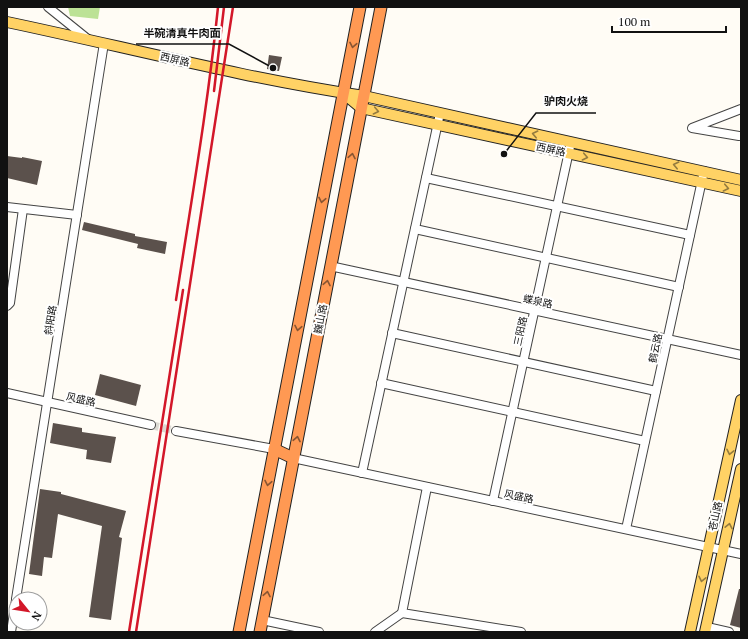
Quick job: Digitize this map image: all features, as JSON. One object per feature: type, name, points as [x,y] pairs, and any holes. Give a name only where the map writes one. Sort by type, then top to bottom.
[{"type":"highway","name":"巍山路","points":[[239,632],[360,7]]},
{"type":"highway","name":"巍山路","points":[[260,632],[381,7]]},
{"type":"highway","points":[[274,449],[293,458]]},
{"type":"main road","name":"西屏路","points":[[7,22],[235,72],[364,96],[741,180]]},
{"type":"main road","name":"西屏路","points":[[343,93],[361,108],[741,191]]},
{"type":"main road","name":"苍山路","points":[[690,632],[741,400]]},
{"type":"main road","name":"苍山路","points":[[706,629],[741,469]]},
{"type":"street","points":[[48,7],[89,40]]},
{"type":"street","name":"斜阳路","points":[[17,591],[104,43]]},
{"type":"street","points":[[739,136],[692,128],[741,109]]},
{"type":"street","points":[[362,473],[440,113]]},
{"type":"street","name":"三阳路","points":[[493,501],[572,142]]},
{"type":"street","name":"鹤云路","points":[[626,529],[704,171]]},
{"type":"street","points":[[426,178],[690,235]]},
{"type":"street","points":[[7,207],[22,210],[77,215]]},
{"type":"street","points":[[7,306],[10,303],[22,210]]},
{"type":"street","points":[[415,230],[679,287]]},
{"type":"street","name":"蝶泉路","points":[[330,266],[741,355]]},
{"type":"street","points":[[392,333],[656,391]]},
{"type":"street","points":[[382,383],[645,441]]},
{"type":"street","name":"风盛路","points":[[7,393],[151,425]]},
{"type":"street","points":[[176,431],[274,449]]},
{"type":"street","name":"风盛路","points":[[293,458],[741,554]]},
{"type":"street","points":[[375,632],[402,613],[427,487]]},
{"type":"street","points":[[402,613],[522,632]]},
{"type":"street","points":[[262,620],[319,632]]},
{"type":"street","points":[[706,629],[728,632]]},
{"type":"green space","points":[[68,7],[100,7],[98,19],[70,16]]},
{"type":"building","points":[[269,55],[282,57],[279,71],[267,69]]},
{"type":"building","points":[[7,156],[42,161],[37,185],[7,178]]},
{"type":"building","points":[[84,222],[135,234],[135,236],[167,242],[165,254],[137,248],[138,244],[82,230]]},
{"type":"building","points":[[100,374],[141,385],[136,406],[95,395]]},
{"type":"building","points":[[53,423],[82,428],[82,432],[116,437],[111,463],[86,459],[87,450],[50,443]]},
{"type":"building","points":[[40,489],[61,492],[61,494],[126,511],[119,537],[122,538],[111,620],[89,617],[102,526],[58,514],[52,558],[44,557],[42,576],[29,574]]},
{"type":"building","points":[[739,589],[741,589],[741,628],[730,625]]},
{"type":"tunnel","points":[[151,425],[176,431]]},
{"type":"railway","points":[[176,300],[204,117],[218,7]]},
{"type":"railway","points":[[214,91],[224,7]]},
{"type":"railway","points":[[136,632],[233,7]]},
{"type":"railway","points":[[129,632],[183,290]]},
{"type":"place","name":"半碗清真牛肉面","points":[[273,68]]},
{"type":"place","name":"驴肉火烧","points":[[504,154]]}]
